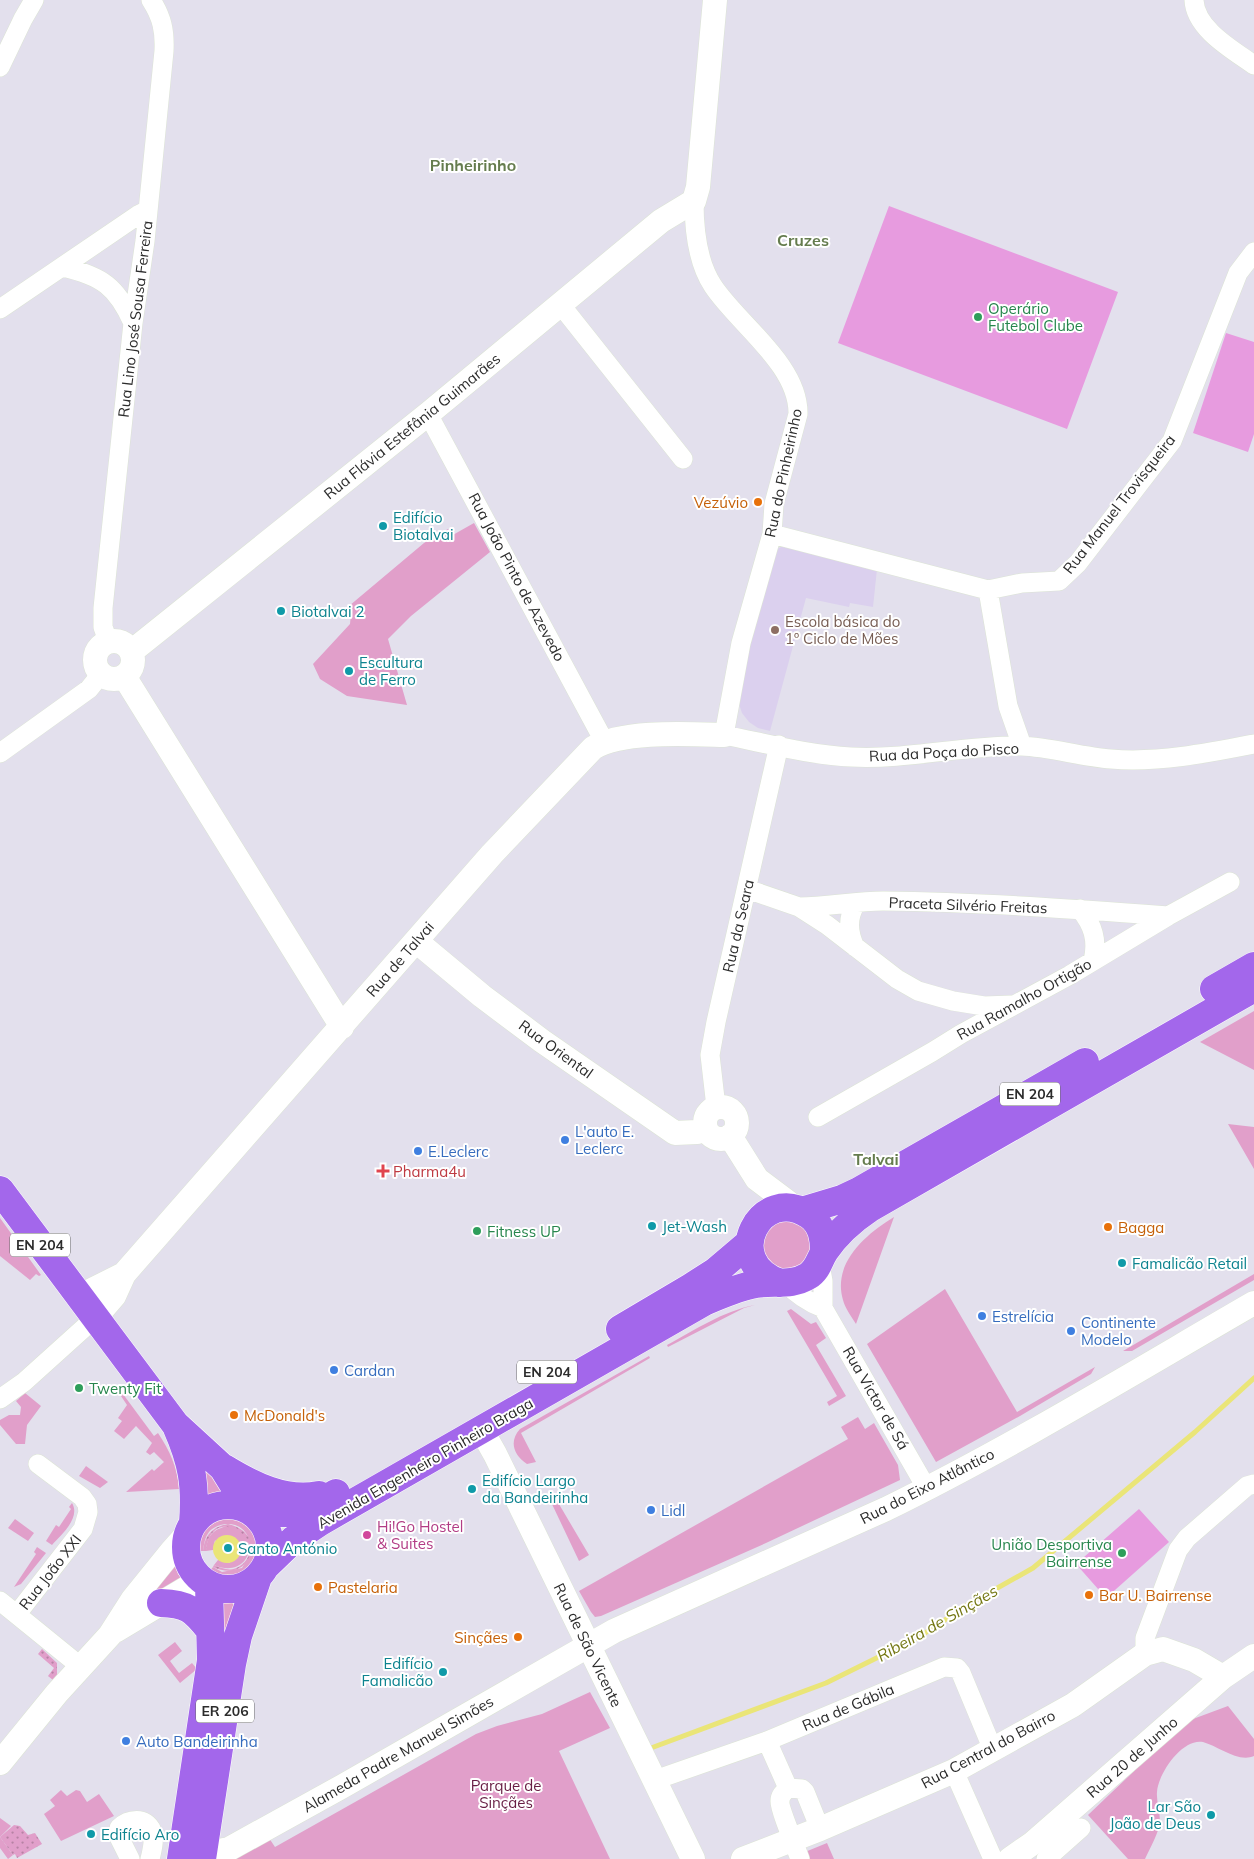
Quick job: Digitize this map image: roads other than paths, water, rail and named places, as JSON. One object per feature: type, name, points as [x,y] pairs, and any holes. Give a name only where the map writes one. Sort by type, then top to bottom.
[{"type":"main road","name":"Avenida Engenheiro Pinheiro Braga","points":[[245,1508],[288,1513],[305,1510],[473,1416],[691,1287],[716,1270],[750,1238],[756,1222],[765,1215],[780,1208],[800,1210],[842,1199],[859,1191],[1254,966]]},
{"type":"main road","name":"Avenida Engenheiro Pinheiro Braga","points":[[262,1572],[293,1540],[320,1522],[482,1431],[704,1302],[728,1292],[756,1284],[799,1281],[811,1274],[847,1225],[870,1208],[1254,988]]},
{"type":"main road","name":"EN 204","points":[[0,1190],[175,1424],[223,1468],[261,1489],[284,1494],[314,1496],[338,1492]]},
{"type":"main road","points":[[800,1210],[813,1218],[820,1228],[824,1240],[822,1258]]},
{"type":"main road","points":[[750,1238],[750,1254],[760,1273],[770,1279],[783,1283]]},
{"type":"main road","name":"EN 204","points":[[175,1424],[188,1452],[193,1479],[194,1503],[186,1549],[189,1564],[205,1582],[230,1590],[250,1584],[262,1572]]},
{"type":"main road","name":"ER 206","points":[[195,1855],[236,1645],[269,1557],[270,1546],[264,1525],[257,1516],[245,1508],[223,1468]]},
{"type":"main road","points":[[190,1529],[200,1515],[209,1509],[231,1505],[245,1508]]},
{"type":"main road","name":"ER 206","points":[[195,1855],[211,1660],[205,1582]]},
{"type":"main road","points":[[161,1603],[178,1604],[188,1607],[196,1613],[209,1629]]},
{"type":"street","points":[[0,67],[23,18],[34,0]]},
{"type":"street","name":"Rua Lino José Sousa Ferreira","points":[[108,641],[103,626],[103,608],[132,324],[144,250],[165,33],[161,18],[151,0]]},
{"type":"street","name":"Rua do Pinheirinho","points":[[716,0],[698,187],[694,201],[694,224],[698,244],[705,271],[712,285],[726,304],[772,355],[793,388],[798,402],[798,414],[774,504],[772,534],[741,643],[724,735]]},
{"type":"street","points":[[1194,0],[1194,6],[1208,30],[1254,65]]},
{"type":"street","name":"Rua Flávia Estefânia Guimarães","points":[[131,652],[428,414],[662,221],[694,201]]},
{"type":"street","points":[[0,309],[148,210]]},
{"type":"street","name":"Rua Manuel Trovisqueira","points":[[988,590],[1022,583],[1059,581],[1078,563],[1172,441],[1238,273],[1254,252]]},
{"type":"street","points":[[64,267],[91,275],[116,292],[124,304],[132,324]]},
{"type":"street","points":[[560,304],[683,459]]},
{"type":"street","name":"Rua João Pinto de Azevedo","points":[[428,414],[604,741]]},
{"type":"street","points":[[772,534],[988,590],[1008,706],[1022,746]]},
{"type":"street","points":[[0,754],[89,689],[112,675],[128,673],[133,663],[131,652],[124,643],[108,641],[98,648],[94,658],[97,670],[112,675],[342,1027]]},
{"type":"street","points":[[604,741],[681,734],[724,735]]},
{"type":"street","name":"Rua da Poça do Pisco","points":[[724,735],[850,757],[886,757],[1022,746],[1126,760],[1174,756],[1254,744]]},
{"type":"street","name":"Rua de Talvai","points":[[88,1308],[114,1296],[124,1274],[492,854],[593,748],[604,741]]},
{"type":"street","name":"Rua da Seara","points":[[710,1118],[710,1055],[716,1022],[779,746]]},
{"type":"street","name":"Rua Ramalho Ortigão","points":[[818,1117],[961,1034],[1070,975],[1168,916],[1230,882]]},
{"type":"street","name":"Praceta Silvério Freitas","points":[[747,889],[799,907],[827,925],[897,979],[918,991],[952,1001],[984,1006],[1016,1005]]},
{"type":"street","name":"Praceta Silvério Freitas","points":[[799,907],[824,907],[881,901],[1080,909],[1168,916]]},
{"type":"street","points":[[855,947],[849,934],[849,922],[856,903]]},
{"type":"street","points":[[1080,909],[1088,919],[1094,932],[1095,949],[1092,961]]},
{"type":"street","name":"Rua Oriental","points":[[416,941],[482,996],[542,1041],[675,1132],[686,1134],[696,1132],[710,1118]]},
{"type":"street","points":[[952,1001],[962,1016],[961,1034]]},
{"type":"street","points":[[710,1118],[726,1107],[730,1110],[736,1118],[736,1128],[730,1136],[757,1179],[800,1210]]},
{"type":"street","points":[[750,1238],[757,1179]]},
{"type":"street","points":[[783,1283],[796,1294],[823,1308],[824,1282],[822,1258]]},
{"type":"street","name":"Rua do Eixo Atlântico","points":[[588,1645],[630,1623],[927,1489],[1254,1303]]},
{"type":"street","points":[[0,1399],[24,1382],[88,1308]]},
{"type":"street","name":"Rua Victor de Sá","points":[[823,1308],[927,1489]]},
{"type":"street","name":"Rua de São Vicente","points":[[482,1431],[693,1859]]},
{"type":"street","name":"Rua João XXI","points":[[17,1614],[77,1537],[88,1512],[82,1496],[38,1464]]},
{"type":"street","points":[[1145,1654],[1145,1638],[1178,1550],[1187,1538],[1247,1486],[1254,1484]]},
{"type":"street","points":[[0,1763],[80,1666],[110,1635],[134,1599],[190,1529]]},
{"type":"street","points":[[110,1635],[161,1603],[205,1582]]},
{"type":"street","points":[[0,1600],[80,1666]]},
{"type":"street","name":"Alameda Padre Manuel Simões","points":[[195,1855],[229,1849],[369,1772],[588,1645]]},
{"type":"street","name":"Rua Central do Bairro","points":[[743,1859],[797,1849],[820,1829],[954,1771],[1072,1705],[1145,1654],[1163,1649],[1194,1660],[1223,1677]]},
{"type":"street","name":"Rua 20 de Junho","points":[[1007,1859],[1033,1843],[1223,1677],[1254,1656]]},
{"type":"street","name":"Rua de Gábila","points":[[655,1780],[767,1741],[944,1667],[957,1668],[962,1672],[993,1750]]},
{"type":"street","points":[[767,1741],[788,1788]]},
{"type":"street","points":[[954,1771],[1007,1859]]},
{"type":"street","points":[[797,1849],[779,1804],[781,1795],[788,1788],[802,1789],[805,1792],[820,1829]]},
{"type":"street","points":[[130,1859],[119,1837],[119,1828],[124,1823],[133,1820],[144,1823],[152,1831],[153,1844],[150,1859]]},
{"type":"street","points":[[1046,1859],[1080,1828]]},
{"type":"waterway","name":"Ribeira de Sinçães","points":[[651,1748],[826,1683],[919,1637],[969,1604],[1033,1568],[1195,1432],[1254,1378]]},
{"type":"place","name":"Operário Futebol Clube","points":[[978,317]]},
{"type":"place","name":"Vezúvio","points":[[758,502]]},
{"type":"place","name":"Edifício Biotalvai","points":[[383,526]]},
{"type":"place","name":"Biotalvai 2","points":[[281,611]]},
{"type":"place","name":"Escola básica do 1º Ciclo de Mões","points":[[775,630]]},
{"type":"place","name":"Escultura de Ferro","points":[[349,671]]},
{"type":"place","name":"L'auto E. Leclerc","points":[[565,1140]]},
{"type":"place","name":"E.Leclerc","points":[[418,1151]]},
{"type":"place","name":"Pharma4u","points":[[383,1171]]},
{"type":"place","name":"Jet-Wash","points":[[652,1226]]},
{"type":"place","name":"Bagga","points":[[1108,1227]]},
{"type":"place","name":"Fitness UP","points":[[477,1231]]},
{"type":"place","name":"Famalicão Retail","points":[[1122,1263]]},
{"type":"place","name":"Estrelícia","points":[[982,1316]]},
{"type":"place","name":"Continente Modelo","points":[[1071,1331]]},
{"type":"place","name":"Cardan","points":[[334,1370]]},
{"type":"place","name":"Twenty Fit","points":[[79,1388]]},
{"type":"place","name":"McDonald's","points":[[234,1415]]},
{"type":"place","name":"Edifício Largo da Bandeirinha","points":[[472,1489]]},
{"type":"place","name":"Lidl","points":[[651,1510]]},
{"type":"place","name":"Hi!Go Hostel & Suites","points":[[367,1535]]},
{"type":"place","name":"Santo António","points":[[228,1548]]},
{"type":"place","name":"União Desportiva Bairrense","points":[[1122,1553]]},
{"type":"place","name":"Pastelaria","points":[[318,1587]]},
{"type":"place","name":"Bar U. Bairrense","points":[[1089,1595]]},
{"type":"place","name":"Sinçães","points":[[518,1637]]},
{"type":"place","name":"Edifício Famalicão","points":[[443,1672]]},
{"type":"place","name":"Auto Bandeirinha","points":[[126,1741]]},
{"type":"place","name":"Lar São João de Deus","points":[[1211,1815]]},
{"type":"place","name":"Edifício Aro","points":[[91,1834]]},
{"type":"district","name":"Pinheirinho","points":[[473,165]]},
{"type":"district","name":"Cruzes","points":[[803,240]]},
{"type":"district","name":"Talvai","points":[[876,1159]]},
{"type":"park label","name":"Parque de Sinçães","points":[[506,1794]]}]
